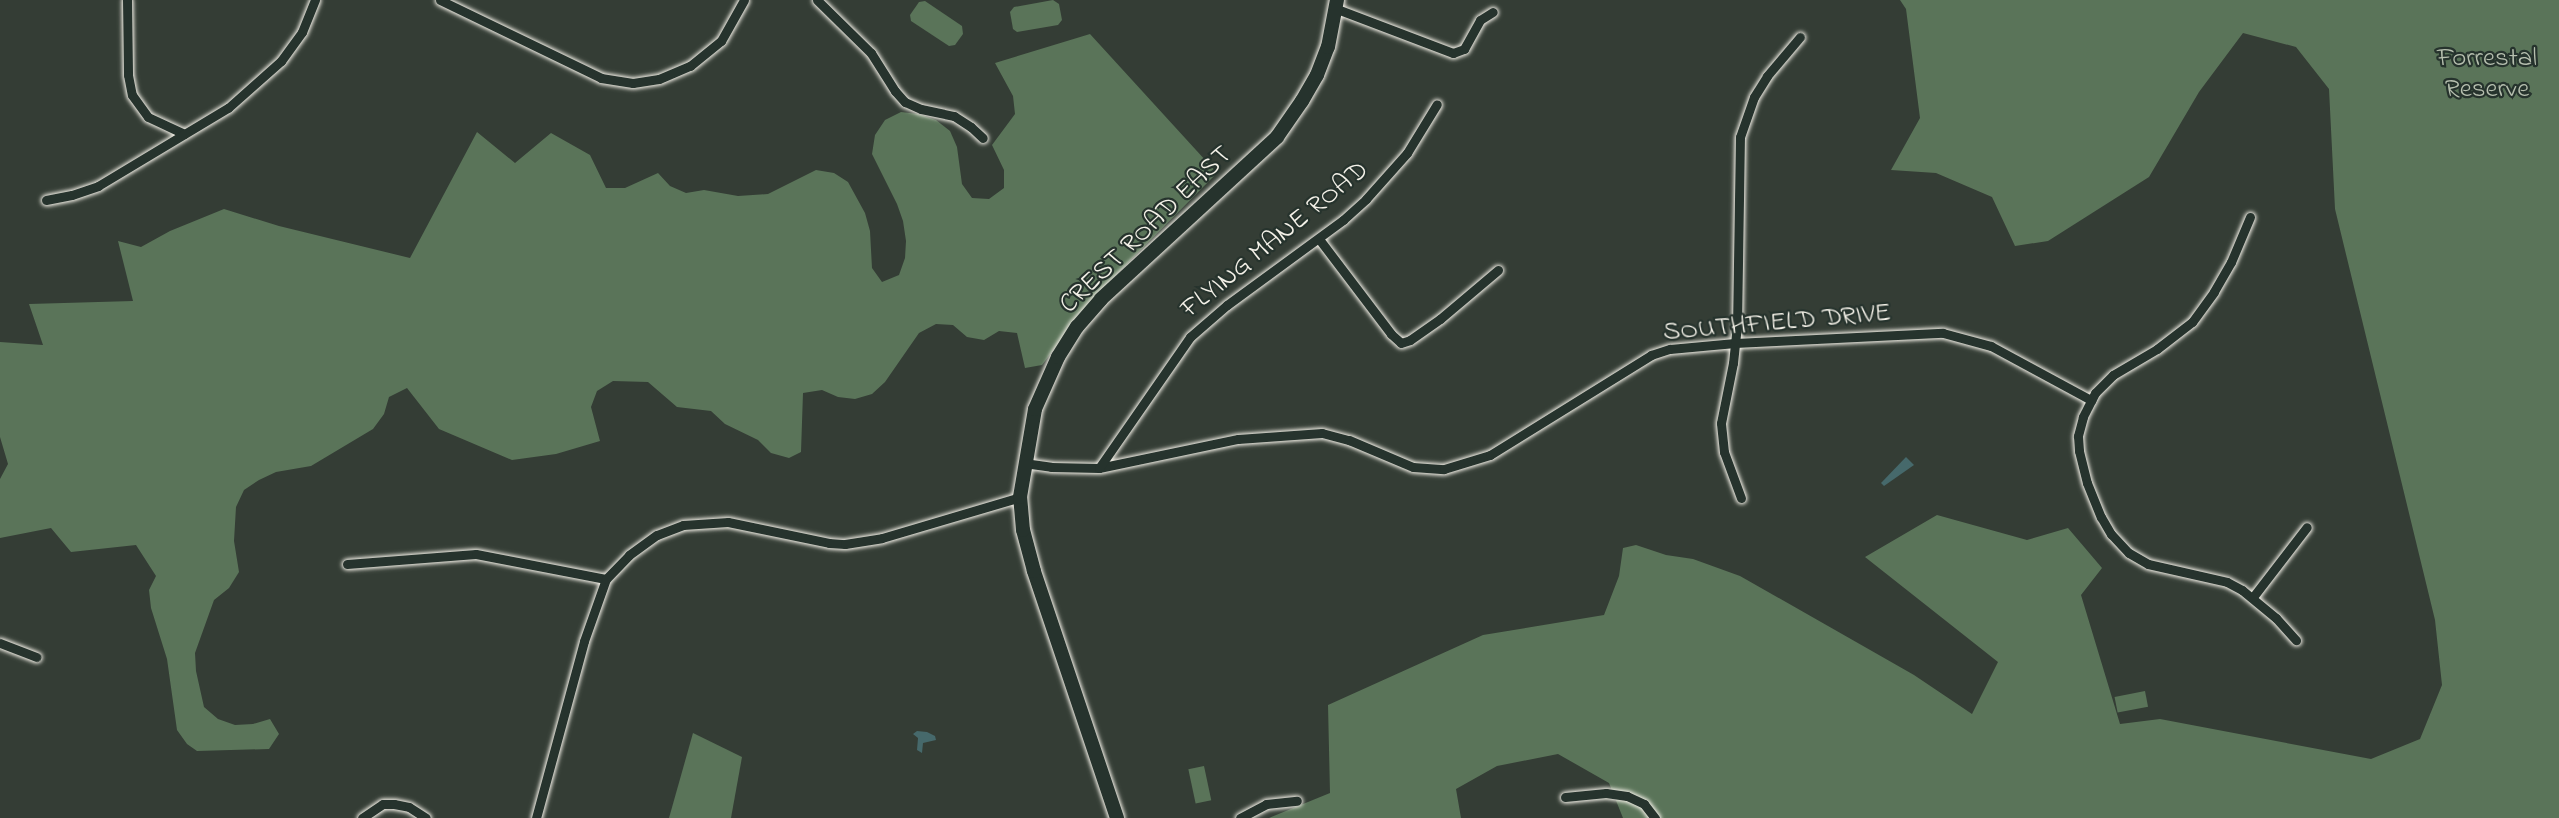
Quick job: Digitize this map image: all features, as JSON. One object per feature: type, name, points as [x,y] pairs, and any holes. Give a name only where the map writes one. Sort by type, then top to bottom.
[{"type":"street","points":[[126,0],[128,75],[132,95],[148,117],[184,134]]},
{"type":"street","points":[[46,200],[72,195],[98,186],[228,108],[281,61],[302,32],[315,0]]},
{"type":"street","points":[[440,0],[601,78],[633,83],[660,79],[690,66],[721,41],[744,0]]},
{"type":"street","points":[[816,0],[871,53],[894,91],[905,102],[921,109],[954,116],[983,138]]},
{"type":"street","points":[[1337,4],[1453,53],[1464,49],[1480,20],[1493,12]]},
{"type":"street","name":"CREST ROAD EAST","points":[[1117,818],[1034,571],[1023,530],[1020,497],[1035,409],[1058,357],[1077,327],[1101,299],[1277,137],[1317,75],[1328,48],[1337,4]]},
{"type":"street","points":[[1741,498],[1721,438],[1721,423],[1735,343],[1740,137],[1754,97],[1800,37]]},
{"type":"street","name":"FLYING MANE ROAD","points":[[1099,468],[1190,337],[1227,305],[1343,220],[1387,177],[1407,153],[1437,104]]},
{"type":"street","points":[[2250,217],[2245,234],[2220,282],[2192,322],[2157,349],[2113,375],[2091,400],[2078,436],[2080,459],[2093,499],[2111,534],[2129,553],[2148,564],[2227,582],[2253,597],[2296,640]]},
{"type":"street","points":[[1319,239],[1391,334],[1401,343],[1410,340],[1440,319],[1498,270]]},
{"type":"street","name":"SOUTHFIELD DRIVE","points":[[1024,463],[1099,468],[1238,439],[1322,433],[1349,440],[1413,467],[1460,466],[1490,455],[1651,355],[1670,349],[1735,343],[1943,333],[1991,346],[2091,400]]},
{"type":"street","points":[[536,818],[584,641],[606,579],[629,555],[657,535],[683,525],[728,522],[829,543],[845,544],[882,538],[1020,497]]},
{"type":"street","points":[[2253,597],[2307,526]]},
{"type":"street","points":[[347,564],[476,554],[606,579]]},
{"type":"street","points":[[0,643],[36,657]]},
{"type":"street","points":[[1565,797],[1606,793],[1627,796],[1644,804],[1655,818]]},
{"type":"street","points":[[1240,818],[1266,804],[1297,801]]},
{"type":"street","points":[[362,818],[383,804],[394,804],[409,807],[426,818]]},
{"type":"green space","points":[[1053,0],[1059,4],[1062,20],[1058,25],[1017,32],[1013,29],[1010,12],[1014,7]]},
{"type":"green space","name":"Forrestal Reserve","points":[[1900,0],[2559,0],[2559,818],[1623,818],[1609,783],[1558,754],[1497,766],[1456,789],[1461,818],[1269,818],[1330,793],[1328,705],[1483,635],[1604,615],[1619,576],[1623,548],[1636,545],[1666,555],[1693,559],[1740,576],[1914,675],[1972,714],[1998,662],[1865,557],[1937,515],[2027,540],[2068,528],[2102,568],[2081,595],[2120,724],[2160,719],[2371,759],[2420,739],[2442,685],[2435,620],[2335,209],[2329,89],[2296,47],[2243,33],[2199,92],[2149,177],[2048,241],[2015,246],[1992,197],[1936,173],[1891,170],[1920,118],[1906,9]]},
{"type":"green space","points":[[925,1],[962,26],[963,34],[955,45],[949,46],[911,21],[910,15],[919,2]]},
{"type":"green space","points":[[1090,34],[1217,173],[1095,296],[1042,365],[1025,368],[1017,333],[999,331],[984,340],[967,337],[953,325],[936,324],[919,333],[885,382],[872,394],[855,399],[838,397],[822,390],[803,393],[801,452],[789,458],[771,453],[758,440],[725,424],[711,411],[677,407],[648,382],[613,381],[597,391],[591,407],[600,441],[556,454],[512,460],[439,429],[407,388],[389,397],[384,414],[373,429],[311,466],[276,472],[259,480],[244,490],[236,507],[234,541],[239,572],[229,588],[214,600],[195,653],[196,671],[204,707],[218,719],[235,725],[253,724],[270,719],[279,734],[269,749],[197,751],[187,744],[177,730],[167,659],[151,608],[149,590],[156,576],[136,545],[71,552],[51,528],[0,538],[0,479],[8,464],[0,437],[0,342],[43,345],[29,304],[133,301],[118,241],[141,247],[170,231],[224,209],[279,226],[410,258],[477,132],[515,163],[551,133],[590,155],[606,188],[625,188],[658,173],[670,186],[686,193],[704,190],[738,196],[768,194],[816,170],[834,173],[848,182],[865,213],[870,231],[872,268],[882,282],[899,275],[905,258],[906,241],[903,221],[897,204],[872,154],[875,135],[885,120],[901,112],[918,114],[936,120],[950,131],[957,147],[962,184],[972,198],[989,199],[1004,188],[1004,170],[992,145],[1015,114],[1013,96],[995,63]]},
{"type":"green space","points":[[2145,691],[2148,707],[2118,713],[2115,697]]},
{"type":"green space","points":[[693,733],[742,757],[731,818],[669,818]]},
{"type":"green space","points":[[1204,766],[1211,800],[1196,804],[1188,769]]},
{"type":"water","points":[[1906,457],[1914,465],[1884,486],[1881,483]]},
{"type":"water","points":[[917,731],[927,732],[935,736],[936,740],[923,743],[922,753],[917,750],[918,738],[913,734]]}]
